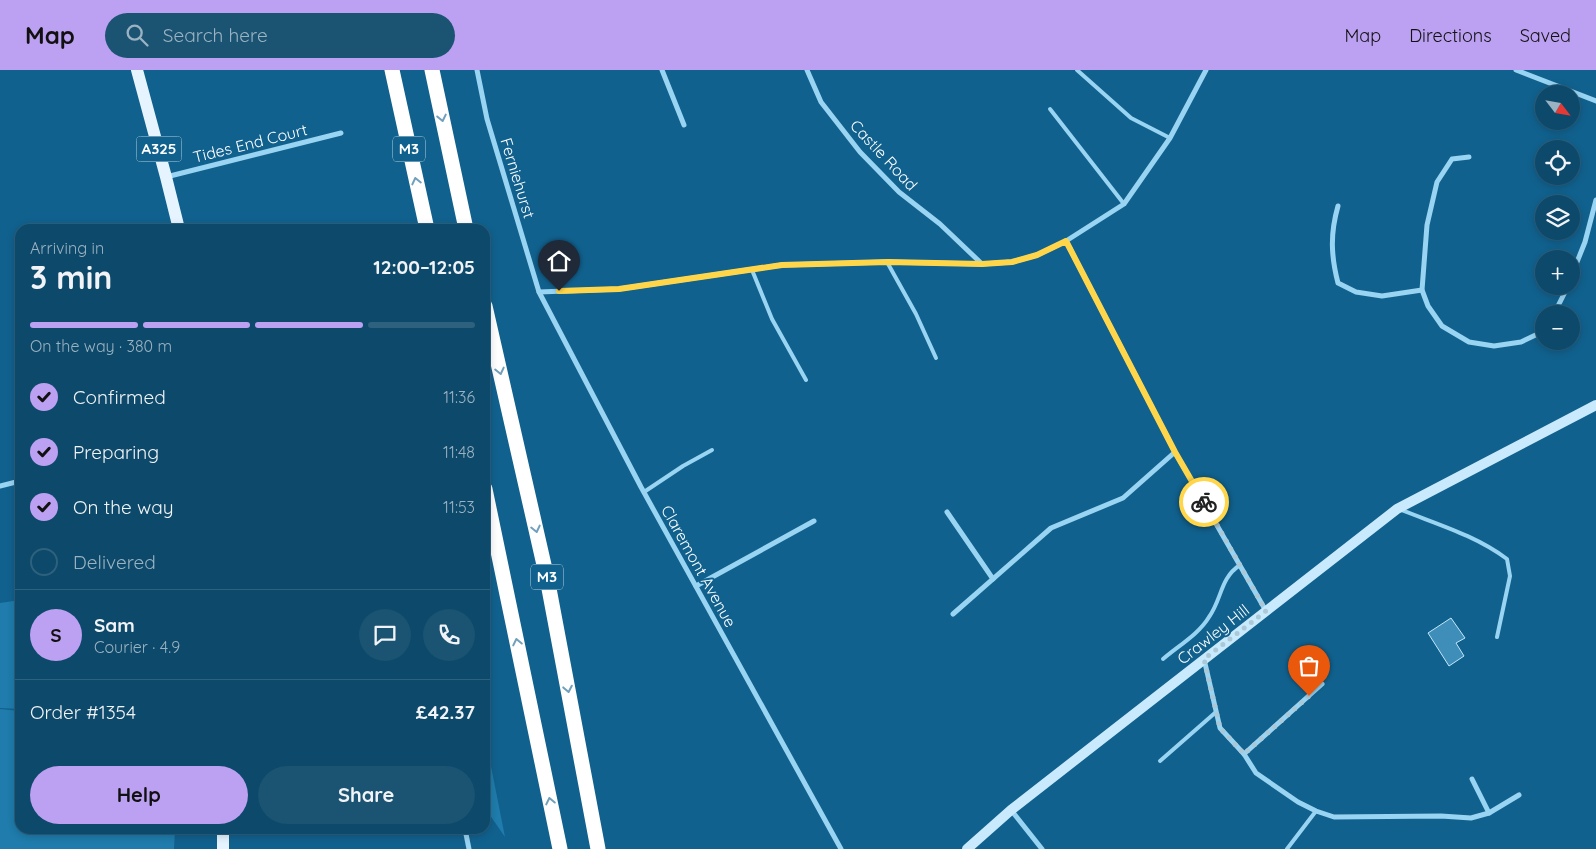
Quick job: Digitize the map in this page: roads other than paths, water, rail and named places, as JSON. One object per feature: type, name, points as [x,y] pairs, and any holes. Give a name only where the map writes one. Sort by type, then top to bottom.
[{"type":"highway","name":"M3","points":[[392,70],[426,224]]},
{"type":"highway","name":"M3","points":[[432,70],[465,224]]},
{"type":"highway","name":"M3","points":[[490,328],[547,578],[598,849]]},
{"type":"highway","points":[[490,513],[560,849]]},
{"type":"main road","name":"A325","points":[[137,70],[178,224]]},
{"type":"main road","points":[[223,834],[223,849]]},
{"type":"street","name":"Ferniehurst","points":[[477,70],[487,119],[539,292]]},
{"type":"street","points":[[662,70],[684,125]]},
{"type":"street","name":"Castle Road","points":[[806,70],[821,102],[860,152],[899,192],[940,224],[982,264]]},
{"type":"street","points":[[539,292],[619,289],[782,265],[888,262],[982,264],[1020,260],[1037,255],[1066,241],[1124,204],[1170,138],[1206,70]]},
{"type":"street","points":[[1516,70],[1596,101]]},
{"type":"street","name":"Tides End Court","points":[[166,177],[340,133]]},
{"type":"street","points":[[1469,157],[1452,159],[1437,182],[1427,224],[1422,290],[1428,306],[1442,326],[1469,342],[1494,346],[1521,342],[1535,335]]},
{"type":"street","points":[[1580,255],[1596,200]]},
{"type":"street","points":[[1338,206],[1334,219],[1332,261],[1338,284],[1356,292],[1382,296],[1422,290]]},
{"type":"street","points":[[1066,241],[1175,452],[1266,611]]},
{"type":"street","name":"Claremont Avenue","points":[[539,292],[644,492],[841,849]]},
{"type":"street","name":"Crawley Hill","points":[[966,849],[1012,810],[1397,509],[1596,405]]},
{"type":"street","points":[[953,614],[1051,528],[1123,498],[1175,452]]},
{"type":"street","points":[[0,486],[15,482]]},
{"type":"street","points":[[947,512],[993,579]]},
{"type":"street","points":[[696,586],[814,521]]},
{"type":"street","points":[[1204,659],[1220,728],[1244,754],[1256,773],[1298,802],[1316,811],[1334,817],[1441,816],[1470,818],[1489,813],[1519,795]]},
{"type":"street","points":[[1244,754],[1322,684]]},
{"type":"street","points":[[1472,779],[1489,813]]},
{"type":"street","points":[[1012,810],[1042,849]]},
{"type":"street","points":[[466,834],[469,849]]},
{"type":"lane","points":[[1077,70],[1130,118],[1170,138]]},
{"type":"lane","points":[[1050,109],[1124,204]]},
{"type":"lane","points":[[888,262],[916,314],[936,358]]},
{"type":"lane","points":[[752,270],[772,319],[806,380]]},
{"type":"lane","points":[[644,492],[683,466],[712,450]]},
{"type":"lane","points":[[1397,509],[1470,538],[1492,548],[1507,559],[1510,576],[1497,637]]},
{"type":"lane","points":[[1163,659],[1208,619],[1218,602],[1226,578],[1240,565]]},
{"type":"lane","points":[[1160,762],[1216,712]]},
{"type":"lane","points":[[1288,849],[1316,811]]}]
